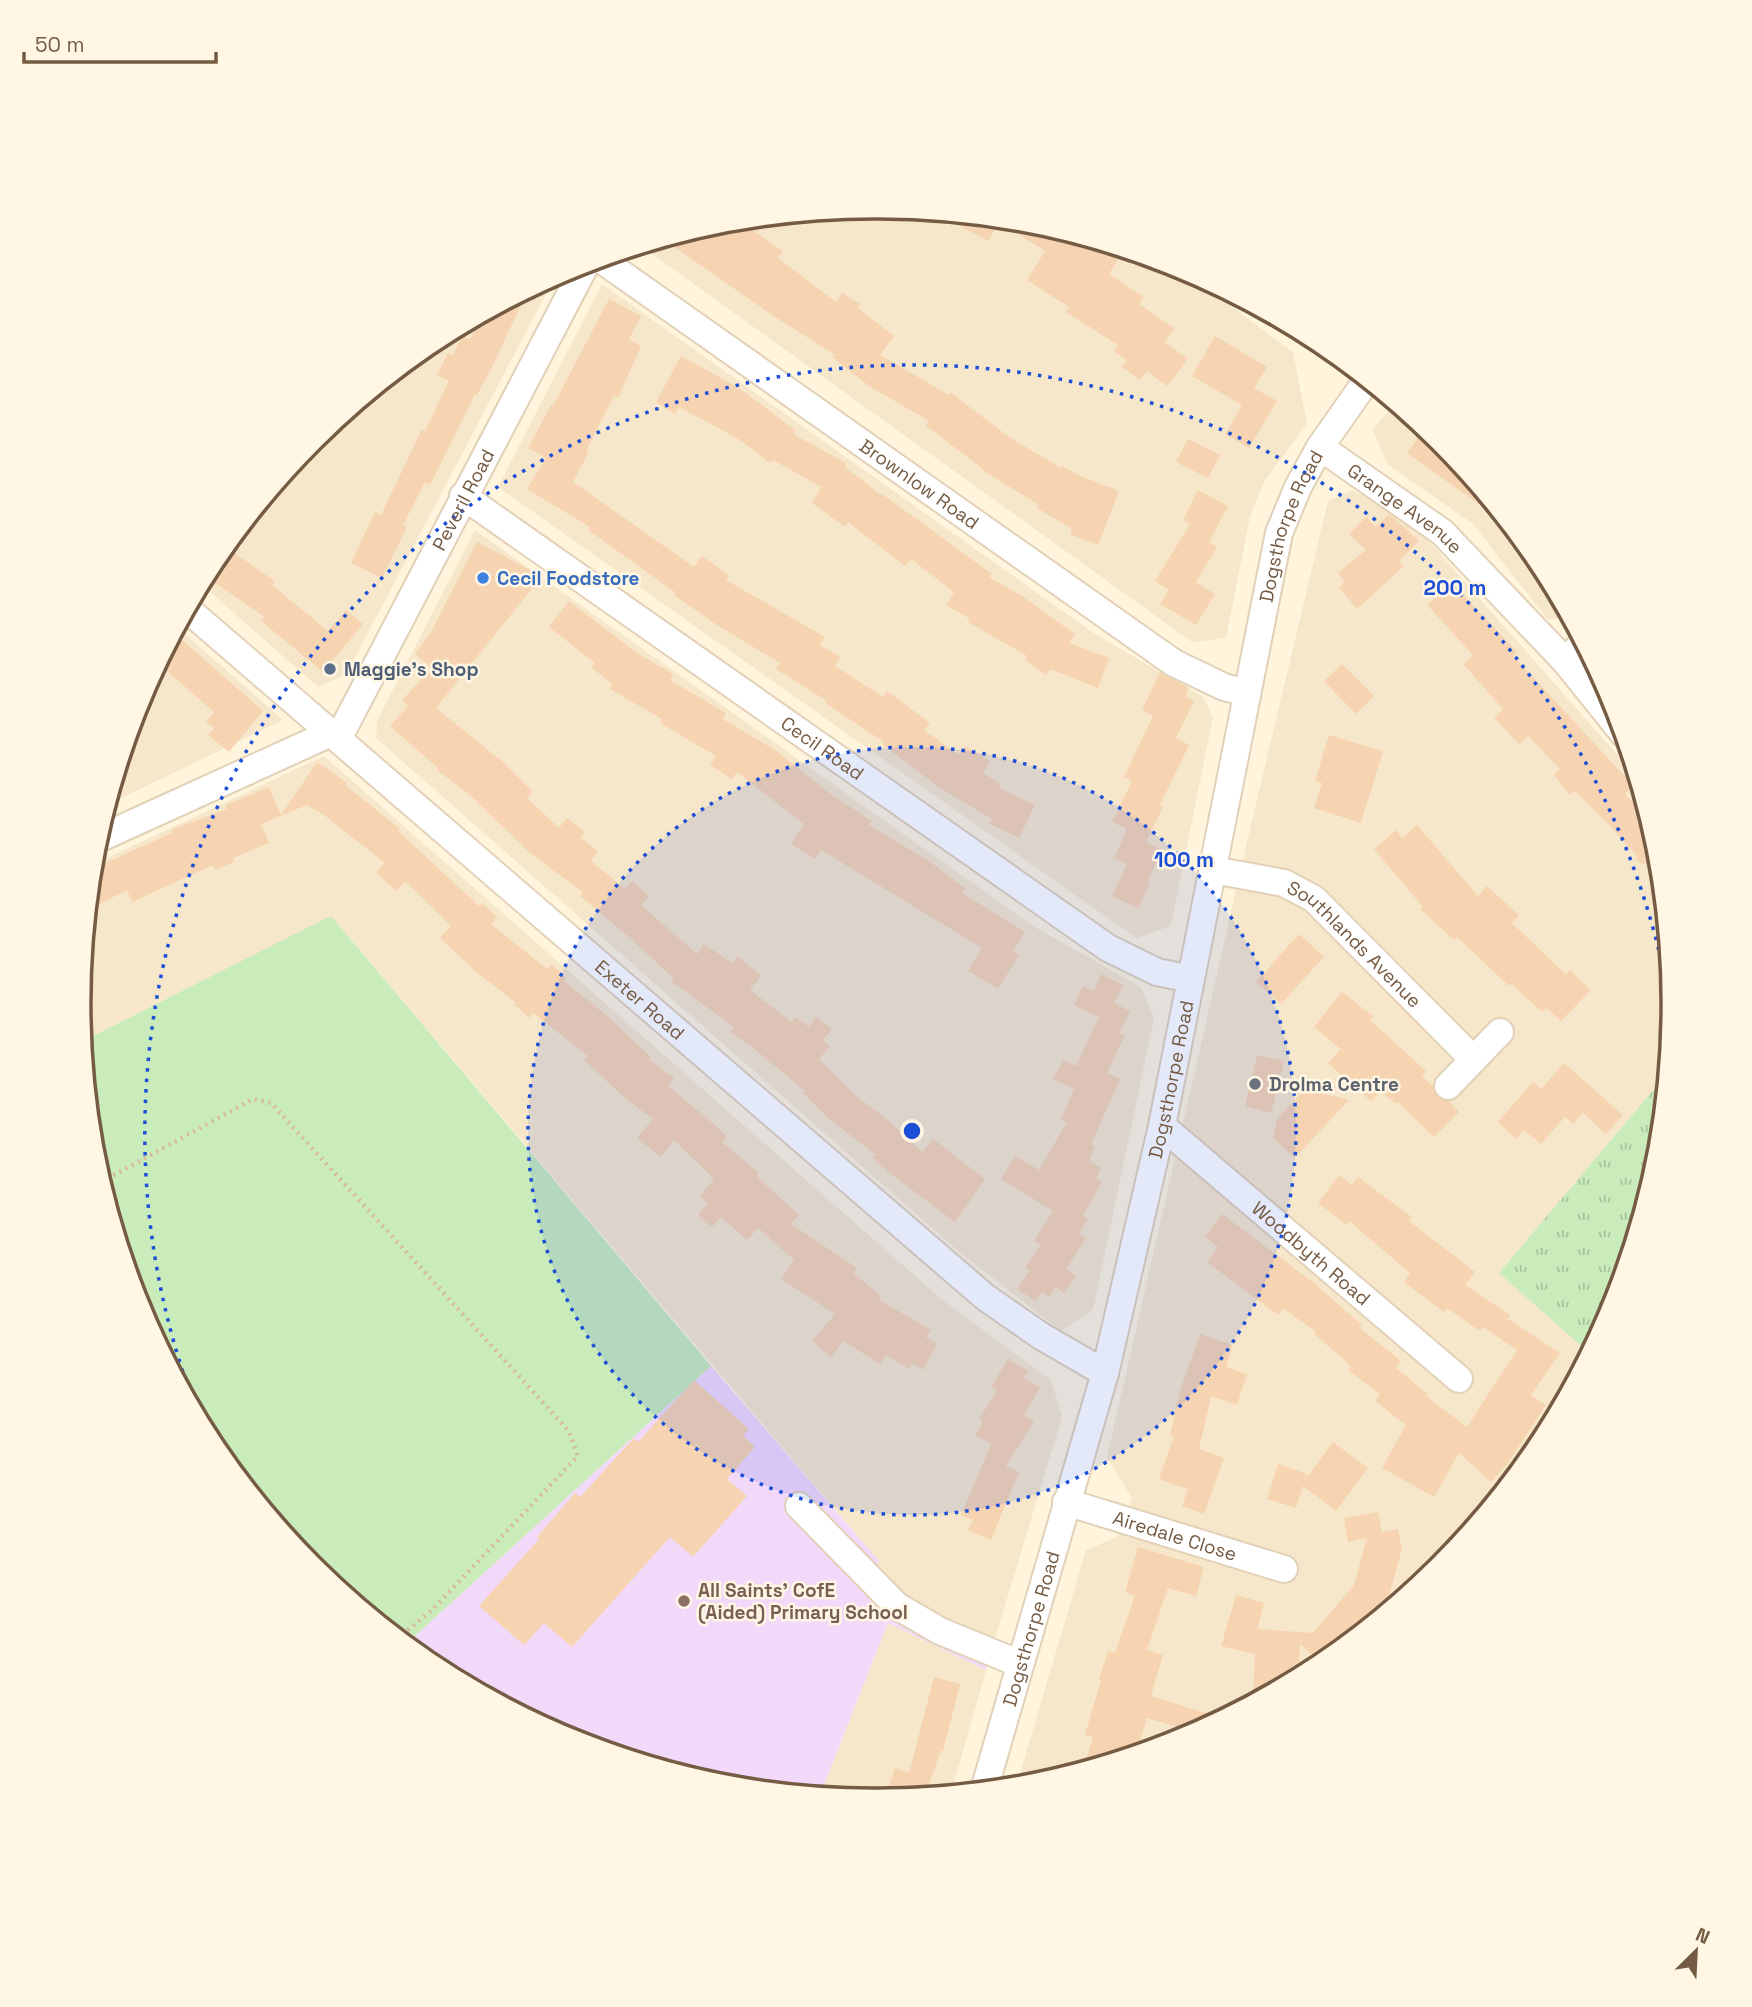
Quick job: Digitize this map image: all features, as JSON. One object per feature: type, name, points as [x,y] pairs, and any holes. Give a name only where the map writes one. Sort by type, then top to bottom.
[{"type":"street","name":"Brownlow Road","points":[[610,265],[1174,663],[1224,687],[1247,693]]},
{"type":"street","name":"Peveril Road","points":[[334,736],[579,277]]},
{"type":"street","name":"Dogsthorpe Road","points":[[987,1780],[1105,1373],[1162,1126],[1279,533],[1298,487],[1320,447],[1362,387]]},
{"type":"street","name":"Grange Avenue","points":[[1320,447],[1442,532],[1574,652],[1590,679]]},
{"type":"street","name":"Cecil Road","points":[[463,496],[1108,948],[1157,972],[1191,979]]},
{"type":"street","name":"Exeter Road","points":[[194,615],[985,1297],[1041,1336],[1105,1373]]},
{"type":"street","points":[[110,834],[334,736]]},
{"type":"street","name":"Southlands Avenue","points":[[1213,870],[1284,883],[1314,899],[1473,1059]]},
{"type":"street","points":[[1448,1086],[1500,1032]]},
{"type":"street","name":"Woodbyth Road","points":[[1162,1126],[1459,1379]]},
{"type":"street","name":"Airedale Close","points":[[1066,1502],[1284,1569]]},
{"type":"street","points":[[799,1506],[897,1606],[940,1632],[1020,1664]]},
{"type":"path","points":[[111,1177],[253,1099],[271,1102],[568,1430],[579,1456],[431,1611],[406,1632]]},
{"type":"shaded area","points":[[825,220],[927,220],[978,225],[1079,245],[1128,260],[1218,297],[1293,352],[1307,423],[1264,482],[1250,517],[1226,638],[1192,642],[650,252],[774,225]]},
{"type":"shaded area","points":[[602,284],[1095,634],[1203,697],[1213,717],[1171,926],[1136,938],[498,487]]},
{"type":"shaded area","points":[[548,291],[346,675],[318,687],[209,591],[253,526],[286,486],[358,413],[440,351]]},
{"type":"shaded area","points":[[1389,409],[1431,448],[1499,526],[1529,567],[1560,619],[1547,619],[1473,524],[1387,464],[1373,430]]},
{"type":"shaded area","points":[[1352,490],[1387,507],[1420,531],[1622,760],[1646,850],[1654,901],[1661,1004],[1656,1087],[1500,1272],[1582,1347],[1529,1440],[1499,1481],[1431,1559],[1394,1594],[1354,1626],[1312,1656],[1223,1708],[1128,1747],[1079,1762],[1020,1775],[1086,1550],[1117,1537],[1132,1498],[1107,1457],[1250,829],[1328,501]]},
{"type":"shaded area","points":[[475,530],[1033,926],[1141,987],[1154,1018],[1093,1310],[1061,1331],[958,1251],[376,738],[377,721]]},
{"type":"shaded area","points":[[184,633],[283,720],[118,800],[151,703]]},
{"type":"shaded area","points":[[324,756],[946,1303],[1051,1380],[1062,1417],[994,1642],[873,1580],[879,1561],[332,917],[92,1036],[93,952],[105,859]]},
{"type":"shaded area","name":"All Saints' CofE (Aided) Primary School","points":[[711,1366],[879,1561],[873,1580],[994,1642],[986,1670],[888,1623],[823,1787],[723,1773],[624,1747],[529,1708],[483,1683],[414,1637]]},
{"type":"shaded area","points":[[888,1623],[986,1670],[953,1784],[876,1788],[823,1787]]},
{"type":"green space","points":[[331,916],[711,1366],[414,1637],[358,1594],[286,1521],[223,1440],[196,1396],[151,1304],[118,1207],[98,1106],[92,1036]]},
{"type":"green space","points":[[1656,1087],[1646,1157],[1634,1207],[1619,1256],[1582,1347],[1499,1273]]},
{"type":"building","points":[[954,223],[995,228],[988,241]]},
{"type":"building","points":[[751,229],[783,251],[778,258],[836,302],[842,293],[860,304],[858,308],[894,336],[880,355],[949,395],[951,393],[1012,439],[1061,468],[1063,466],[1078,475],[1119,491],[1098,545],[1070,534],[1072,529],[982,470],[926,426],[929,421],[869,386],[833,358],[835,355],[672,245]]},
{"type":"building","points":[[1014,231],[1079,245],[1109,254],[1118,260],[1109,274],[1144,297],[1139,304],[1175,329],[1165,342],[1188,359],[1167,386],[1147,371],[1140,380],[1122,367],[1127,361],[1114,351],[1118,345],[1066,312],[1069,307],[1027,280],[1045,251]]},
{"type":"building","points":[[609,299],[641,316],[629,339],[641,346],[618,398],[614,396],[573,482],[694,567],[702,556],[729,575],[726,580],[825,637],[820,645],[840,657],[835,666],[883,697],[887,691],[930,723],[924,730],[959,755],[965,746],[990,761],[983,773],[1001,784],[999,788],[1035,805],[1019,838],[990,824],[992,819],[940,788],[882,744],[884,742],[776,669],[780,663],[674,595],[676,593],[588,530],[590,527],[527,489],[546,458],[528,448]]},
{"type":"building","points":[[522,303],[493,365],[477,395],[475,394],[430,485],[425,482],[403,525],[407,527],[382,578],[351,563],[375,512],[381,515],[422,429],[425,431],[449,381],[437,375],[448,353],[453,355],[461,338],[470,339],[475,330]]},
{"type":"building","points":[[1215,336],[1267,367],[1254,388],[1277,401],[1249,448],[1225,434],[1242,405],[1192,376]]},
{"type":"building","points":[[681,356],[739,388],[796,431],[793,434],[847,464],[845,467],[881,495],[992,574],[989,577],[1022,596],[1075,634],[1069,643],[1109,658],[1098,688],[1050,669],[1046,675],[1025,660],[1027,656],[968,622],[970,619],[946,605],[954,592],[911,559],[905,566],[848,522],[845,527],[812,503],[821,487],[773,460],[770,463],[737,438],[679,407],[675,414],[656,402]]},
{"type":"building","points":[[1419,437],[1484,508],[1407,453]]},
{"type":"building","points":[[1188,439],[1220,455],[1208,478],[1176,462]]},
{"type":"building","points":[[1198,490],[1228,506],[1209,542],[1217,547],[1196,582],[1215,594],[1196,625],[1160,604],[1169,590],[1155,581],[1190,524],[1183,520]]},
{"type":"building","points":[[1389,514],[1419,541],[1399,561],[1404,566],[1357,609],[1339,587],[1345,582],[1338,573],[1366,550],[1349,534],[1366,517],[1376,527]]},
{"type":"building","points":[[477,542],[542,576],[436,708],[503,762],[533,792],[527,798],[559,828],[567,818],[585,832],[581,838],[598,851],[591,861],[625,889],[632,881],[649,896],[641,905],[697,954],[704,944],[732,963],[737,956],[761,975],[750,990],[792,1022],[796,1017],[809,1027],[816,1017],[832,1029],[823,1040],[830,1046],[819,1059],[856,1096],[887,1119],[922,1152],[933,1139],[985,1179],[955,1222],[892,1175],[873,1158],[876,1155],[829,1119],[803,1093],[805,1091],[730,1032],[734,1027],[671,981],[673,978],[580,896],[583,892],[531,854],[469,794],[437,770],[438,768],[390,726],[408,706],[402,700],[432,668],[415,654],[431,632]]},
{"type":"building","points":[[233,553],[275,581],[272,585],[328,631],[346,610],[363,624],[323,672],[261,621],[265,617],[215,583],[224,570],[222,568]]},
{"type":"building","points":[[1451,582],[1517,652],[1513,656],[1628,779],[1630,788],[1625,794],[1635,805],[1649,866],[1635,860],[1637,856],[1575,791],[1570,795],[1554,775],[1560,769],[1528,736],[1519,744],[1494,718],[1503,709],[1463,664],[1473,655],[1427,605]]},
{"type":"building","points":[[569,601],[637,653],[673,674],[670,680],[726,713],[723,719],[775,750],[832,795],[872,821],[869,825],[929,861],[966,889],[962,893],[1025,932],[1013,951],[1019,955],[998,989],[968,971],[982,948],[821,850],[815,859],[791,844],[804,824],[737,772],[732,779],[710,765],[716,756],[660,723],[662,719],[610,689],[612,684],[591,667],[595,663],[549,627]]},
{"type":"building","points":[[181,639],[263,711],[229,752],[208,735],[214,728],[206,722],[214,712],[166,670]]},
{"type":"building","points":[[1342,664],[1374,696],[1356,714],[1324,681]]},
{"type":"building","points":[[1160,672],[1189,688],[1185,696],[1194,701],[1176,738],[1189,745],[1160,805],[1163,807],[1146,842],[1162,850],[1138,908],[1112,896],[1127,864],[1114,858],[1127,829],[1112,822],[1132,781],[1124,777],[1153,716],[1142,710]]},
{"type":"building","points":[[1329,735],[1383,751],[1361,823],[1314,808],[1322,783],[1315,781]]},
{"type":"building","points":[[317,762],[347,783],[345,785],[400,829],[398,831],[479,906],[482,903],[497,917],[491,924],[547,969],[552,964],[566,978],[564,981],[606,1015],[651,1057],[649,1059],[674,1078],[668,1086],[715,1125],[727,1137],[722,1142],[759,1173],[756,1176],[799,1215],[791,1224],[857,1268],[853,1273],[881,1296],[878,1299],[931,1330],[926,1337],[937,1344],[923,1370],[912,1363],[909,1369],[886,1355],[880,1364],[843,1341],[831,1357],[812,1341],[835,1314],[781,1279],[794,1260],[758,1228],[747,1240],[721,1217],[712,1227],[698,1215],[708,1203],[700,1196],[714,1179],[674,1140],[661,1157],[637,1138],[653,1119],[627,1100],[584,1060],[588,1056],[533,1013],[529,1018],[514,1004],[516,1003],[474,970],[440,938],[451,926],[405,881],[397,891],[376,873],[385,863],[324,815],[307,805],[261,824],[269,843],[233,858],[234,862],[215,870],[213,865],[132,902],[127,890],[98,905],[104,864],[172,833],[171,830],[227,809],[226,805],[269,787],[281,815]]},
{"type":"building","points":[[1417,825],[1478,896],[1487,886],[1519,915],[1512,923],[1566,975],[1570,970],[1591,990],[1561,1021],[1546,1008],[1542,1012],[1511,984],[1509,986],[1457,937],[1454,940],[1420,909],[1423,907],[1374,849],[1396,830],[1402,838]]},
{"type":"building","points":[[1299,934],[1324,957],[1281,1004],[1256,982]]},
{"type":"building","points":[[1101,974],[1123,985],[1114,1003],[1130,1011],[1119,1033],[1125,1035],[1107,1073],[1120,1079],[1091,1145],[1095,1147],[1089,1161],[1101,1168],[1096,1178],[1102,1182],[1083,1216],[1088,1219],[1079,1234],[1086,1238],[1066,1269],[1076,1276],[1064,1293],[1056,1287],[1049,1297],[1042,1292],[1035,1301],[1017,1289],[1030,1271],[1025,1267],[1041,1245],[1034,1241],[1053,1211],[1001,1179],[1015,1156],[1039,1170],[1067,1122],[1061,1120],[1074,1089],[1053,1079],[1063,1060],[1076,1066],[1099,1017],[1074,1005],[1083,986],[1094,991]]},
{"type":"building","points":[[1342,992],[1373,1016],[1370,1020],[1426,1071],[1422,1076],[1433,1086],[1437,1097],[1449,1101],[1459,1112],[1434,1137],[1398,1102],[1396,1104],[1381,1091],[1371,1101],[1328,1063],[1341,1049],[1314,1027]]},
{"type":"building","points":[[1257,1055],[1284,1061],[1271,1113],[1245,1106]]},
{"type":"building","points":[[1564,1063],[1623,1115],[1606,1134],[1583,1113],[1573,1124],[1565,1117],[1541,1144],[1524,1130],[1516,1139],[1498,1122],[1533,1082],[1541,1089]]},
{"type":"building","points":[[1305,1089],[1349,1100],[1295,1158],[1273,1138],[1277,1119]]},
{"type":"building","points":[[1339,1175],[1352,1185],[1358,1177],[1412,1217],[1409,1221],[1475,1272],[1465,1285],[1510,1315],[1508,1319],[1560,1353],[1531,1395],[1546,1405],[1508,1463],[1491,1482],[1459,1453],[1434,1497],[1382,1468],[1406,1425],[1375,1401],[1380,1394],[1348,1370],[1351,1366],[1314,1334],[1316,1332],[1283,1308],[1278,1315],[1207,1262],[1218,1247],[1205,1237],[1222,1214],[1314,1283],[1362,1325],[1360,1328],[1401,1361],[1396,1368],[1428,1394],[1426,1396],[1467,1427],[1517,1350],[1483,1327],[1480,1331],[1447,1308],[1444,1312],[1404,1282],[1410,1273],[1349,1221],[1346,1225],[1318,1203]]},
{"type":"building","points":[[1200,1334],[1233,1345],[1226,1367],[1247,1374],[1237,1405],[1211,1396],[1199,1449],[1224,1458],[1204,1514],[1182,1506],[1188,1489],[1159,1479],[1174,1436],[1170,1435],[1180,1391]]},
{"type":"building","points":[[1008,1359],[1028,1371],[1024,1378],[1040,1388],[1024,1415],[1034,1421],[1006,1466],[1019,1472],[991,1540],[968,1530],[973,1520],[961,1515],[991,1444],[975,1435],[983,1422],[979,1419],[997,1390],[991,1387]]},
{"type":"building","points":[[694,1380],[749,1429],[743,1435],[755,1447],[727,1479],[747,1496],[693,1557],[670,1537],[572,1647],[544,1623],[524,1645],[479,1606],[539,1539],[537,1537],[575,1493],[580,1497],[634,1438],[638,1442]]},
{"type":"building","points":[[1333,1442],[1368,1468],[1336,1511],[1303,1486],[1296,1508],[1267,1499],[1278,1464],[1307,1474],[1304,1481]]},
{"type":"building","points":[[1378,1512],[1382,1532],[1398,1529],[1402,1549],[1388,1599],[1313,1656],[1300,1644],[1299,1664],[1253,1691],[1255,1654],[1221,1646],[1236,1595],[1264,1603],[1257,1629],[1313,1633],[1354,1585],[1367,1538],[1348,1542],[1344,1518]]},
{"type":"building","points":[[1138,1547],[1204,1567],[1196,1596],[1168,1588],[1147,1650],[1163,1655],[1151,1696],[1209,1714],[1179,1727],[1147,1718],[1139,1743],[1086,1760],[1093,1737],[1085,1735],[1101,1680],[1099,1679],[1108,1651],[1115,1653],[1135,1595],[1125,1592]]},
{"type":"building","points":[[934,1677],[960,1684],[943,1751],[941,1750],[928,1787],[888,1788],[895,1768],[909,1773]]},
{"type":"place","name":"Cecil Foodstore","points":[[483,578]]},
{"type":"place","name":"Maggie's Shop","points":[[330,669]]},
{"type":"place","name":"Drolma Centre","points":[[1255,1084]]},
{"type":"place","name":"All Saints' CofE (Aided) Primary School","points":[[684,1601]]}]
